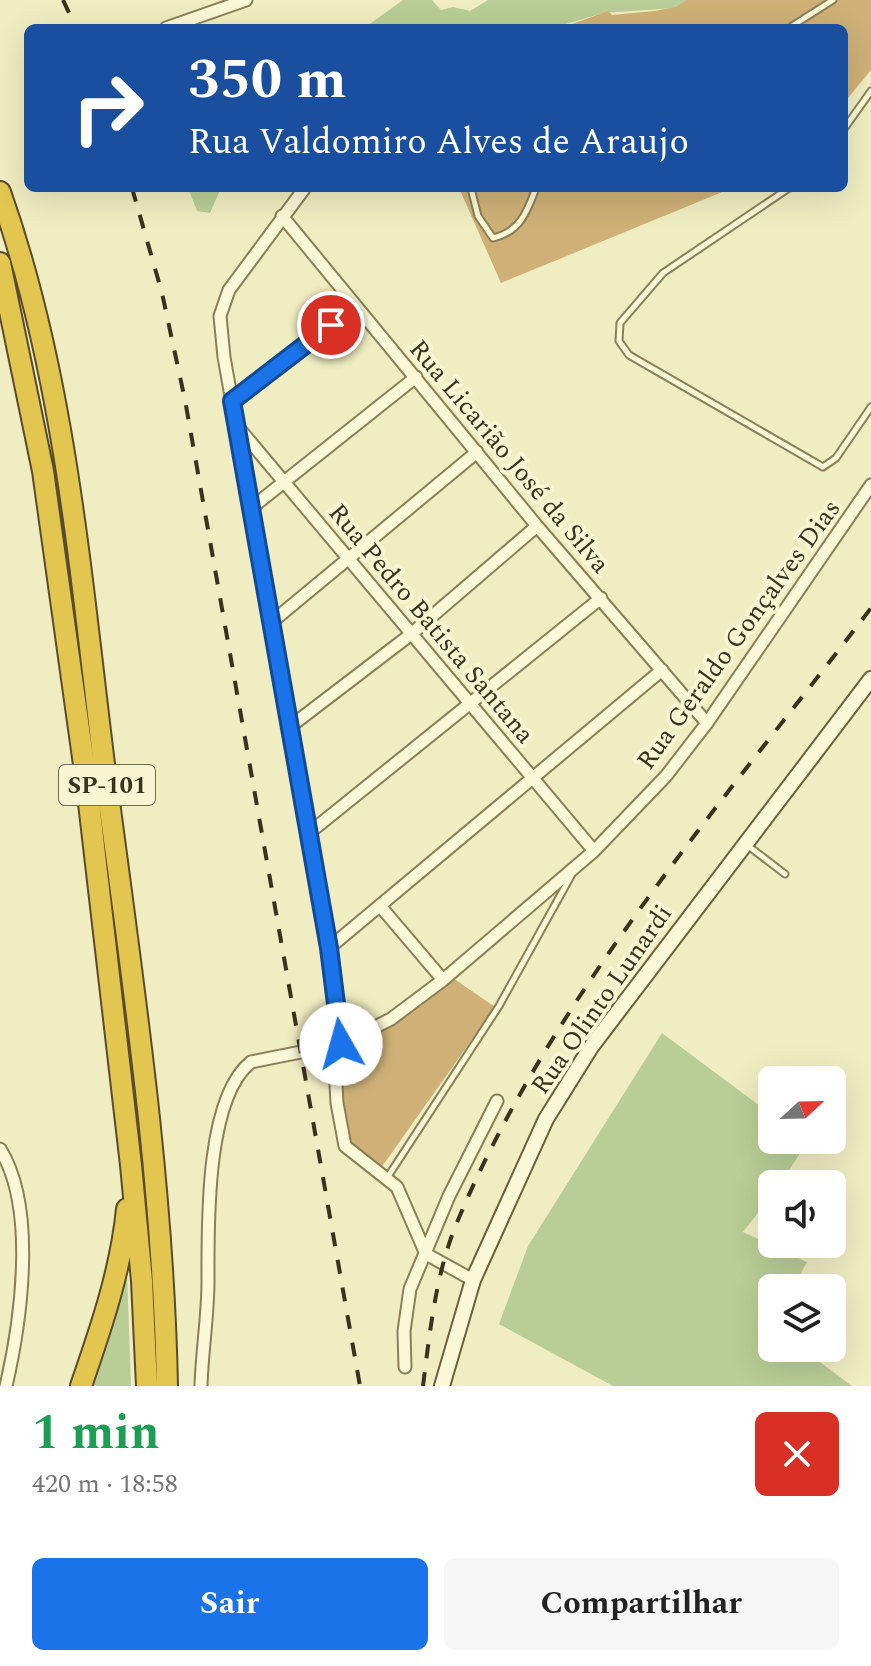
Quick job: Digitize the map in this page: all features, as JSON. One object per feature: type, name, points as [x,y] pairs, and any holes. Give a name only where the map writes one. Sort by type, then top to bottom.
[{"type":"highway","name":"SP-101","points":[[0,192],[40,324],[67,473],[147,1096],[163,1273],[167,1386]]},
{"type":"highway","name":"SP-101","points":[[0,263],[43,471],[87,786],[131,1165],[142,1281],[147,1386]]},
{"type":"highway","points":[[81,1386],[121,1252],[131,1165]]},
{"type":"street","points":[[177,24],[246,0]]},
{"type":"street","points":[[302,192],[229,290],[220,316],[235,423],[273,621],[329,948],[341,1044],[335,1067],[345,1146],[397,1187],[426,1254],[473,1280]]},
{"type":"street","name":"Rua Licarião José da Silva","points":[[282,216],[537,526],[707,723]]},
{"type":"street","points":[[232,401],[356,306]]},
{"type":"street","points":[[250,509],[287,484],[416,377]]},
{"type":"street","name":"Rua Pedro Batista Santana","points":[[235,423],[594,851]]},
{"type":"street","points":[[273,621],[477,452]]},
{"type":"street","name":"Rua Geraldo Gonçalves Dias","points":[[201,1386],[208,1281],[206,1200],[231,1089],[239,1072],[251,1062],[341,1044],[391,1019],[443,980],[594,851],[666,776],[707,723],[871,485]]},
{"type":"street","points":[[291,726],[410,635],[537,526]]},
{"type":"street","points":[[309,833],[601,598]]},
{"type":"street","points":[[329,948],[381,907],[532,775],[662,670]]},
{"type":"street","name":"Rua Olinto Lunardi","points":[[447,1384],[473,1280],[546,1119],[591,1047],[743,842],[871,679]]},
{"type":"street","points":[[381,907],[443,980]]},
{"type":"street","points":[[405,1367],[404,1331],[410,1289],[449,1196],[497,1101]]},
{"type":"street","points":[[0,1149],[17,1190],[20,1226],[22,1308],[6,1386]]},
{"type":"lane","points":[[795,24],[833,0]]},
{"type":"lane","points":[[848,123],[871,91]]},
{"type":"lane","points":[[472,192],[478,216],[493,238],[508,234],[524,217],[534,192]]},
{"type":"lane","points":[[783,192],[663,273],[620,323],[619,341],[629,355],[823,467],[836,458],[871,407]]},
{"type":"lane","points":[[743,842],[785,874]]},
{"type":"lane","points":[[387,1178],[499,1006],[575,868]]},
{"type":"green space","points":[[403,0],[432,0],[441,10],[453,7],[470,11],[488,0],[695,0],[675,8],[603,13],[566,24],[370,24]]},
{"type":"green space","points":[[190,192],[219,192],[210,213],[197,211]]},
{"type":"green space","points":[[662,1033],[758,1105],[758,1154],[799,1155],[789,1170],[758,1170],[758,1213],[743,1232],[758,1239],[758,1258],[798,1258],[807,1262],[801,1274],[758,1274],[758,1362],[820,1362],[852,1386],[613,1386],[499,1324],[528,1246]]},
{"type":"green space","points":[[127,1271],[131,1386],[85,1386],[121,1272]]},
{"type":"building","points":[[687,0],[871,0],[871,70],[848,98],[848,24],[572,24],[608,11],[612,15],[676,7]]},
{"type":"building","points":[[461,192],[722,192],[501,283]]},
{"type":"building","points":[[450,976],[495,1007],[381,1168],[346,1143],[341,1093],[355,1046]]},
{"type":"railway","points":[[63,0],[74,24]]},
{"type":"railway","points":[[133,192],[162,293],[185,400],[360,1386]]},
{"type":"railway","points":[[423,1386],[435,1302],[450,1240],[497,1137],[542,1057],[645,902],[871,608]]},
{"type":"route","points":[[331,325],[232,401],[329,948],[341,1044]]}]
